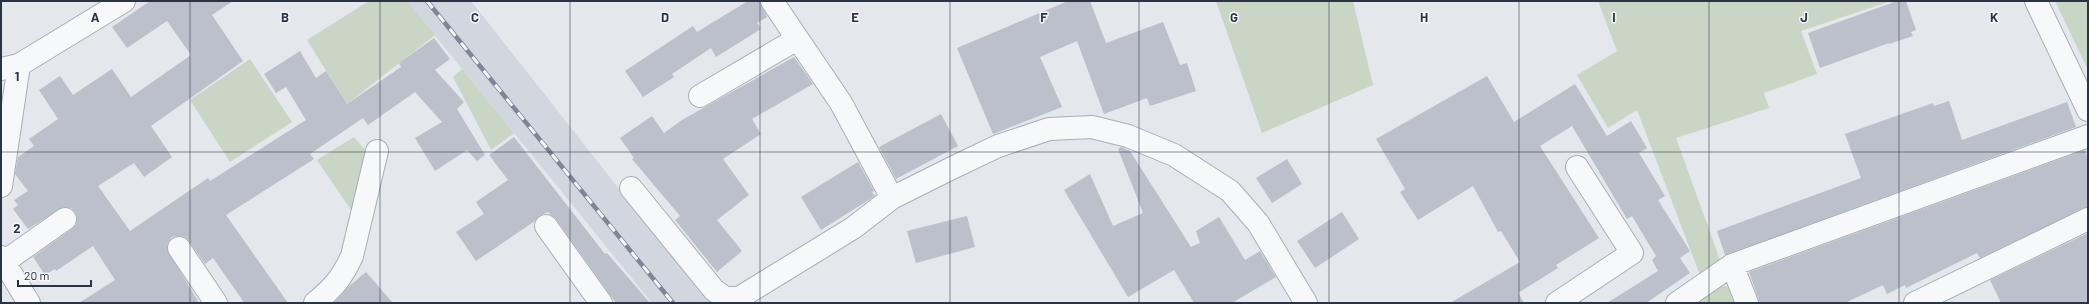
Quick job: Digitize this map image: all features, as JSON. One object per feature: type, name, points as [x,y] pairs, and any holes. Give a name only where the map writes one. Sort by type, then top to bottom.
[{"type":"street","points":[[1,186],[10,67],[122,1]]},
{"type":"street","points":[[772,1],[841,103],[892,198]]},
{"type":"street","points":[[2036,1],[2088,110]]},
{"type":"street","points":[[700,96],[797,39]]},
{"type":"street","points":[[632,188],[723,301],[739,298],[750,292],[852,228],[892,198],[998,146],[1049,129],[1092,127],[1128,136],[1174,155],[1230,191],[1258,223],[1306,303]]},
{"type":"street","points":[[1677,303],[1732,265],[2088,136]]},
{"type":"street","points":[[316,303],[336,285],[352,256],[377,151]]},
{"type":"street","points":[[1557,303],[1632,253],[1578,167]]},
{"type":"street","points":[[29,303],[3,260],[65,219]]},
{"type":"street","points":[[1915,303],[2088,220]]},
{"type":"street","points":[[546,226],[601,303]]},
{"type":"street","points":[[180,248],[216,303]]},
{"type":"street","points":[[1732,265],[1747,303]]},
{"type":"shaded area","points":[[407,1],[471,1],[624,195],[716,303],[652,303]]},
{"type":"green space","points":[[369,1],[407,1],[435,35],[347,104],[307,40]]},
{"type":"green space","points":[[1216,1],[1353,1],[1373,85],[1262,133]]},
{"type":"green space","points":[[1598,1],[1891,1],[1801,31],[1817,74],[1764,93],[1769,108],[1676,138],[1720,260],[1700,275],[1637,110],[1608,128],[1577,75],[1617,51]]},
{"type":"green space","points":[[2055,1],[2088,1],[2088,70]]},
{"type":"green space","points":[[250,59],[292,122],[230,162],[190,100]]},
{"type":"green space","points":[[462,69],[514,133],[491,150],[453,77]]},
{"type":"green space","points":[[354,137],[365,150],[368,158],[355,216],[317,160]]},
{"type":"green space","points":[[1719,284],[1728,287],[1734,303],[1691,303]]},
{"type":"building","points":[[150,1],[233,1],[212,15],[243,61],[151,126],[172,157],[144,177],[134,163],[98,186],[130,231],[208,178],[210,181],[306,120],[286,87],[276,93],[264,74],[300,51],[316,78],[326,71],[347,104],[401,67],[399,63],[434,38],[450,59],[435,70],[464,102],[457,109],[485,155],[477,161],[467,150],[435,171],[415,138],[442,122],[415,92],[368,125],[363,118],[310,154],[314,159],[226,215],[288,303],[240,303],[243,301],[213,258],[205,264],[189,241],[185,237],[179,236],[172,237],[168,242],[167,249],[199,303],[79,303],[115,280],[93,246],[56,271],[55,269],[45,275],[33,257],[72,229],[76,224],[77,217],[71,208],[63,207],[28,229],[13,209],[18,205],[14,200],[28,191],[15,174],[18,157],[34,146],[29,139],[58,119],[39,90],[60,76],[73,95],[112,69],[131,97],[191,55],[167,21],[127,48],[112,27]]},
{"type":"building","points":[[748,1],[760,1],[767,17],[757,23],[761,29],[716,57],[711,48],[672,74],[674,77],[643,97],[625,71],[693,26],[697,32]]},
{"type":"building","points":[[1068,1],[1090,1],[1106,43],[1163,22],[1180,65],[1187,63],[1196,91],[1150,106],[1147,98],[1104,114],[1077,41],[1040,57],[1062,107],[993,134],[957,48]]},
{"type":"building","points":[[1897,1],[1906,1],[1916,30],[1911,32],[1913,36],[1820,68],[1808,33]]},
{"type":"building","points":[[794,57],[813,84],[752,119],[761,134],[723,159],[749,195],[717,220],[742,251],[717,272],[675,220],[680,216],[632,159],[634,158],[620,138],[652,116],[664,133],[682,120]]},
{"type":"building","points":[[1487,76],[1514,122],[1575,84],[1607,136],[1631,121],[1647,148],[1639,153],[1665,196],[1658,200],[1690,251],[1680,258],[1690,273],[1646,303],[1607,303],[1658,271],[1652,260],[1656,256],[1632,216],[1627,219],[1572,126],[1540,146],[1599,238],[1556,265],[1558,268],[1518,293],[1524,303],[1450,303],[1520,262],[1501,231],[1498,232],[1473,186],[1418,220],[1400,192],[1405,189],[1376,139]]},
{"type":"building","points":[[1949,101],[1962,140],[2067,102],[2076,127],[1725,255],[1717,231],[1861,178],[1845,134],[1933,103],[1934,106]]},
{"type":"building","points":[[941,114],[958,146],[896,179],[879,147]]},
{"type":"building","points":[[514,137],[605,254],[607,253],[650,303],[616,303],[556,219],[548,212],[539,216],[535,221],[476,261],[456,232],[484,214],[476,202],[508,180],[489,155]]},
{"type":"building","points":[[1121,147],[1130,151],[1191,247],[1200,243],[1196,231],[1219,217],[1245,260],[1260,251],[1276,277],[1232,303],[1194,303],[1174,270],[1128,297],[1064,190],[1090,174],[1113,226],[1143,213],[1118,149]]},
{"type":"building","points":[[2085,150],[2088,160],[2088,207],[1980,258],[1977,253],[1906,288],[1905,285],[1887,294],[1883,285],[1845,303],[1760,303],[1749,272]]},
{"type":"building","points":[[1287,159],[1302,184],[1272,203],[1256,178]]},
{"type":"building","points":[[858,162],[874,191],[872,192],[875,196],[821,230],[801,197]]},
{"type":"building","points":[[1342,212],[1359,239],[1315,268],[1297,241]]},
{"type":"building","points":[[967,216],[975,247],[916,263],[907,231]]},
{"type":"building","points":[[2088,233],[2088,303],[2001,303],[1990,280]]},
{"type":"building","points":[[366,272],[393,303],[334,303],[348,287]]},
{"type":"railway","points":[[427,1],[673,303]]}]
